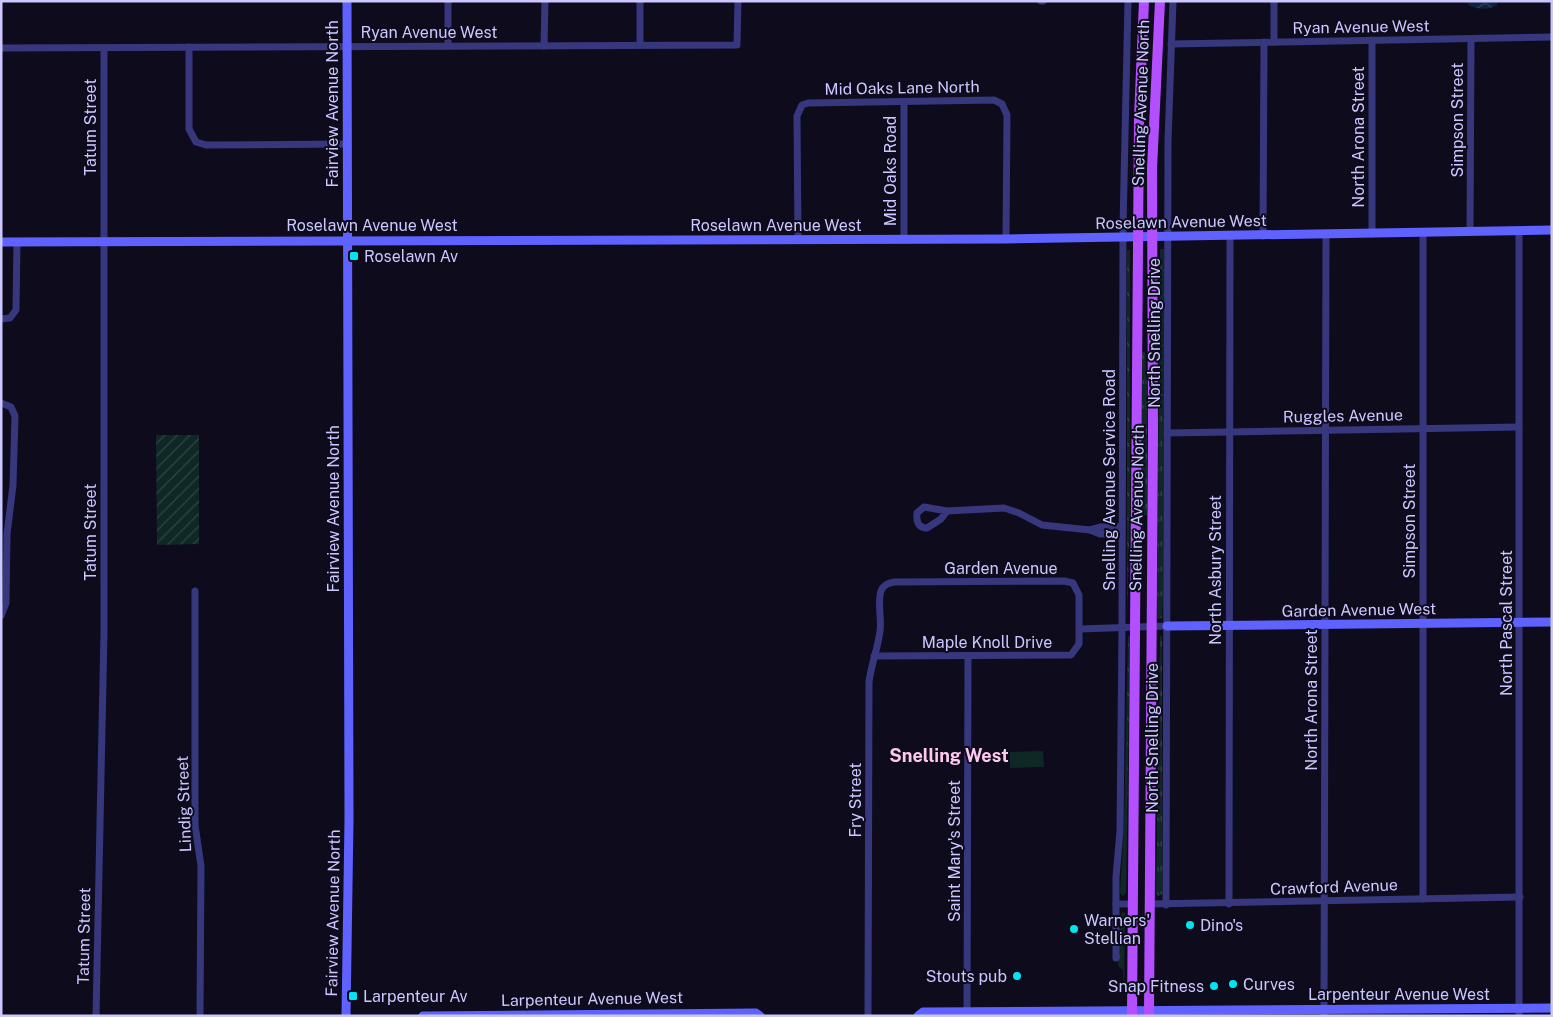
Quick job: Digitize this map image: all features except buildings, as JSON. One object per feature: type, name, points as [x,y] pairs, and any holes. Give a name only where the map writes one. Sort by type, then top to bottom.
[{"type":"main road","name":"Snelling Avenue North","points":[[1132,1014],[1138,237],[1144,1]]},
{"type":"main road","name":"Snelling Avenue North","points":[[1149,1014],[1152,168],[1160,1]]},
{"type":"main road","points":[[1134,877],[1141,900],[1149,904]]},
{"type":"street","name":"Fairview Avenue North","points":[[346,1016],[349,820],[347,1]]},
{"type":"street","points":[[448,1],[448,46]]},
{"type":"street","points":[[544,46],[545,1]]},
{"type":"street","points":[[640,1],[640,45]]},
{"type":"street","name":"Ryan Avenue West","points":[[1,48],[738,45],[738,1]]},
{"type":"street","name":"Snelling Avenue Service Road","points":[[1116,958],[1116,869],[1120,831],[1123,238],[1128,1]]},
{"type":"street","name":"North Snelling Drive","points":[[1166,905],[1168,141],[1173,1]]},
{"type":"street","points":[[1274,1],[1274,42]]},
{"type":"street","name":"Ryan Avenue West","points":[[1172,44],[1552,37]]},
{"type":"street","name":"Simpson Street","points":[[1470,232],[1471,39]]},
{"type":"street","name":"North Arona Street","points":[[1372,40],[1372,234]]},
{"type":"street","points":[[1263,236],[1264,42]]},
{"type":"street","points":[[189,47],[189,129],[196,142],[206,145],[347,144]]},
{"type":"street","name":"Tatum Street","points":[[96,1016],[104,632],[104,48]]},
{"type":"street","name":"Mid Oaks Lane North","points":[[798,240],[798,109],[808,103],[994,100],[1005,108],[1007,115],[1006,239]]},
{"type":"street","name":"Mid Oaks Road","points":[[904,102],[904,240]]},
{"type":"street","name":"Roselawn Avenue West","points":[[1,242],[904,240],[1263,236],[1552,230]]},
{"type":"street","name":"North Pascal Street","points":[[1519,231],[1519,1012]]},
{"type":"street","name":"Simpson Street","points":[[1423,232],[1423,899]]},
{"type":"street","name":"North Arona Street","points":[[1324,1013],[1326,902],[1326,234]]},
{"type":"street","name":"North Asbury Street","points":[[1228,904],[1230,236]]},
{"type":"street","points":[[2,319],[10,318],[16,310],[17,242]]},
{"type":"street","points":[[1,403],[8,405],[15,414],[15,448],[4,534],[6,603],[1,616]]},
{"type":"street","name":"Ruggles Avenue","points":[[1167,433],[1519,427]]},
{"type":"street","points":[[947,511],[1004,508],[1018,512],[1042,525],[1090,530],[1100,527],[1122,531]]},
{"type":"street","name":"Garden Avenue","points":[[884,586],[894,582],[1069,581],[1079,591],[1080,629]]},
{"type":"street","name":"Fry Street","points":[[868,1016],[869,699],[874,656],[880,631],[881,591],[884,586]]},
{"type":"street","name":"Lindig Street","points":[[195,591],[195,825],[201,866],[200,1016]]},
{"type":"street","name":"Garden Avenue West","points":[[1167,626],[1552,622]]},
{"type":"street","points":[[1080,629],[1167,626]]},
{"type":"street","name":"Maple Knoll Drive","points":[[874,656],[1071,655],[1078,648],[1080,629]]},
{"type":"street","name":"Saint Mary's Street","points":[[967,1014],[968,656]]},
{"type":"street","name":"Crawford Avenue","points":[[1149,904],[1520,897]]},
{"type":"street","points":[[1116,904],[1134,904]]},
{"type":"street","name":"Larpenteur Avenue West","points":[[918,1016],[923,1012],[967,1014],[1519,1012],[1552,1008]]},
{"type":"street","name":"Larpenteur Avenue West","points":[[422,1016],[756,1013],[760,1016]]},
{"type":"green space","points":[[1130,249],[1130,514],[1127,620],[1127,251]]},
{"type":"green space","points":[[1160,249],[1164,249],[1163,597],[1162,618],[1159,619],[1157,617]]},
{"type":"green space","points":[[1142,352],[1145,352],[1147,390],[1147,515],[1144,515],[1141,477]]},
{"type":"green space","points":[[156,435],[199,435],[199,544],[157,545]]},
{"type":"green space","points":[[1128,635],[1130,637],[1126,893],[1123,896],[1120,893],[1124,827]]},
{"type":"green space","points":[[1160,635],[1162,637],[1162,894],[1158,896],[1156,894]]},
{"type":"green space","points":[[1043,751],[1044,767],[1010,768],[1010,752]]},
{"type":"green space","points":[[1123,912],[1125,913],[1124,995],[1123,970],[1118,966],[1120,915]]},
{"type":"water","points":[[1470,1],[1497,1],[1497,5],[1482,9],[1468,4]]},
{"type":"place","name":"Roselawn Av","points":[[354,256]]},
{"type":"place","name":"Dino's","points":[[1190,925]]},
{"type":"place","name":"Warners' Stellian","points":[[1074,929]]},
{"type":"place","name":"Stouts pub","points":[[1017,976]]},
{"type":"place","name":"Curves","points":[[1233,984]]},
{"type":"place","name":"Snap Fitness","points":[[1214,986]]},
{"type":"place","name":"Larpenteur Av","points":[[353,996]]},
{"type":"district","name":"Snelling West","points":[[949,755]]}]
